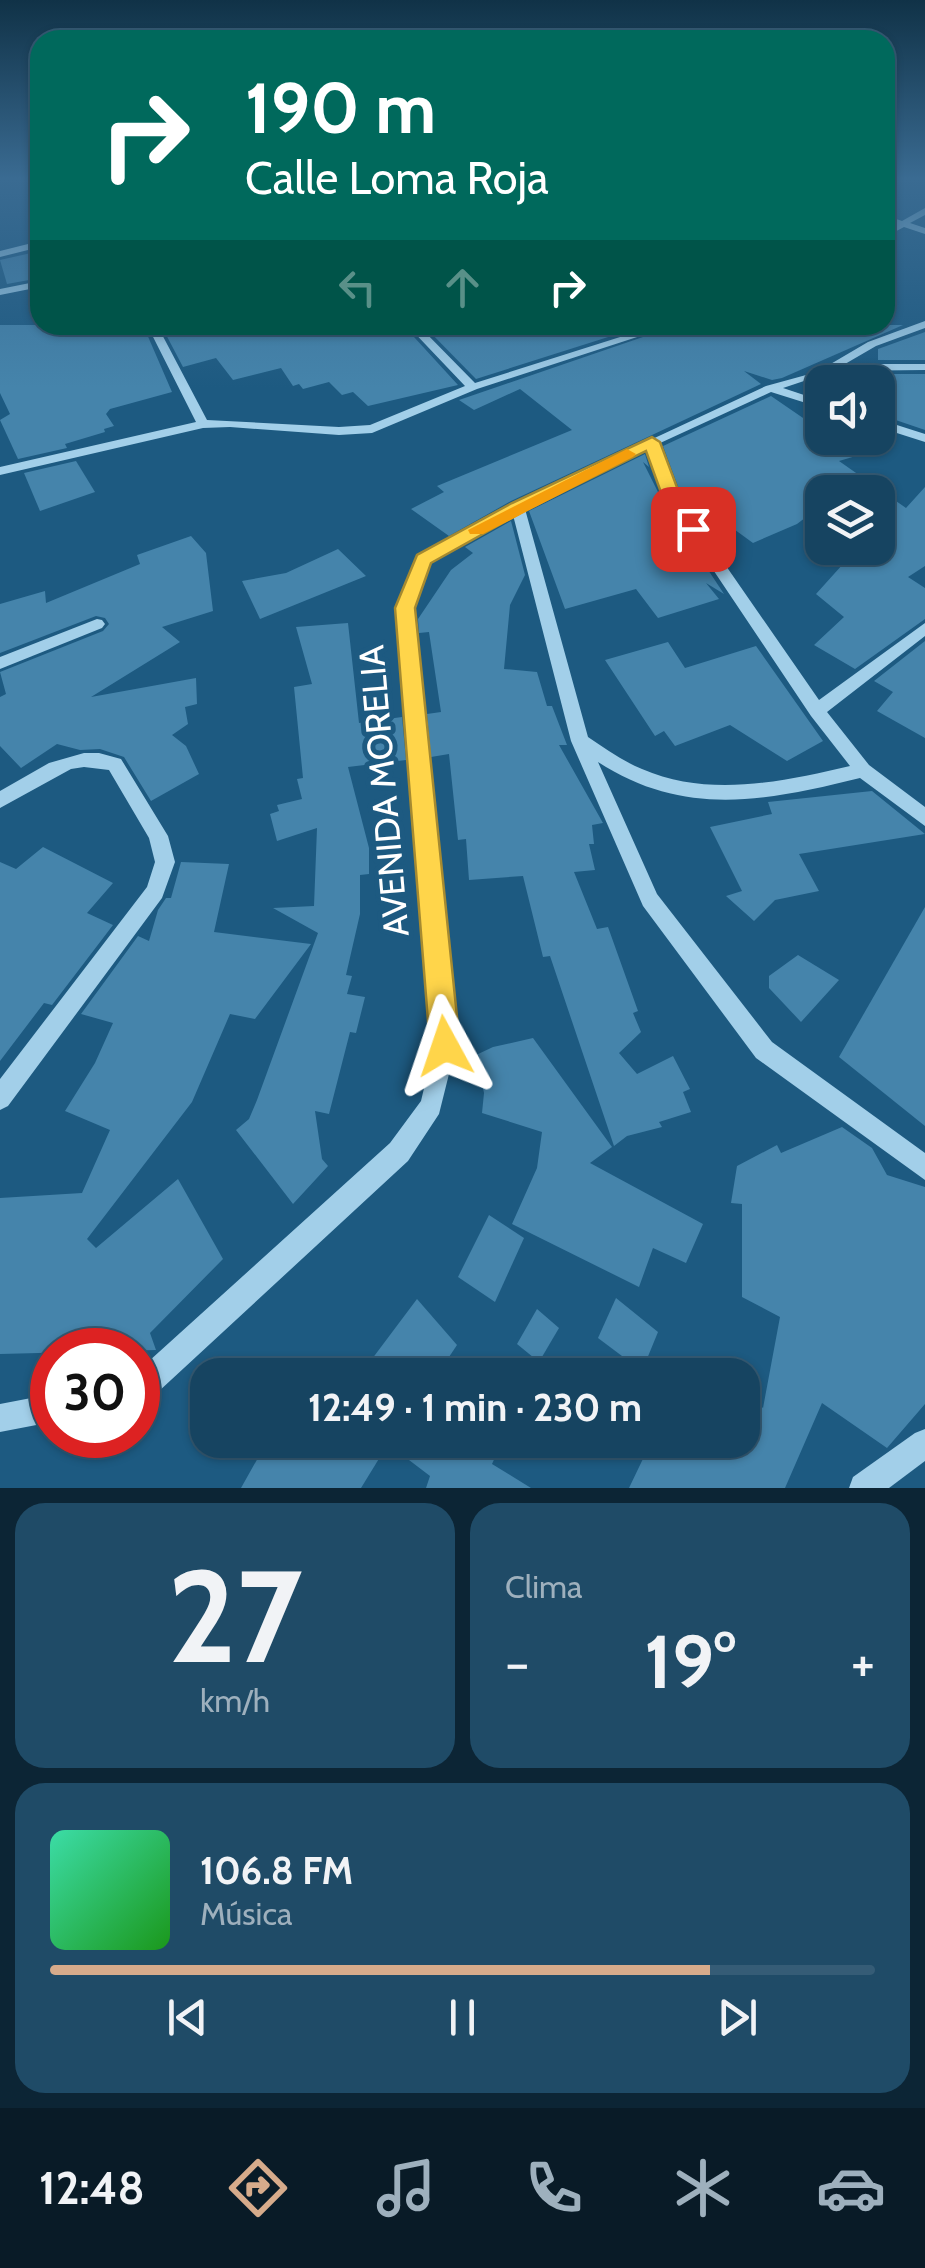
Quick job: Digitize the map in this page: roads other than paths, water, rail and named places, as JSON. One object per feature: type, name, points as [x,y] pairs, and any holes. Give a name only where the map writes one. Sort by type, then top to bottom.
[{"type":"street","points":[[0,292],[30,286]]},
{"type":"street","name":"AVENIDA MORELIA","points":[[836,365],[872,344],[925,324]]},
{"type":"street","points":[[157,335],[203,424]]},
{"type":"street","points":[[422,335],[473,388]]},
{"type":"street","points":[[0,471],[203,424],[372,429],[473,388],[638,335]]},
{"type":"street","points":[[895,367],[925,367]]},
{"type":"street","name":"AVENIDA MORELIA","points":[[160,1371],[400,1152],[431,1106],[445,1046],[405,608],[423,560],[518,507],[652,442],[770,388],[805,377]]},
{"type":"street","points":[[770,388],[805,399]]},
{"type":"street","points":[[895,428],[925,438]]},
{"type":"street","points":[[652,442],[672,498],[817,711],[862,770],[925,818]]},
{"type":"street","points":[[518,507],[580,741],[650,900],[764,1050],[925,1168]]},
{"type":"street","points":[[0,663],[97,624]]},
{"type":"street","points":[[817,711],[925,628]]},
{"type":"street","points":[[580,741],[637,776],[696,794],[765,794],[862,770]]},
{"type":"street","points":[[0,800],[68,760],[95,757],[115,764],[158,836],[165,862],[155,892],[0,1098]]},
{"type":"street","points":[[0,1418],[30,1412]]},
{"type":"street","points":[[864,1488],[925,1443]]}]
